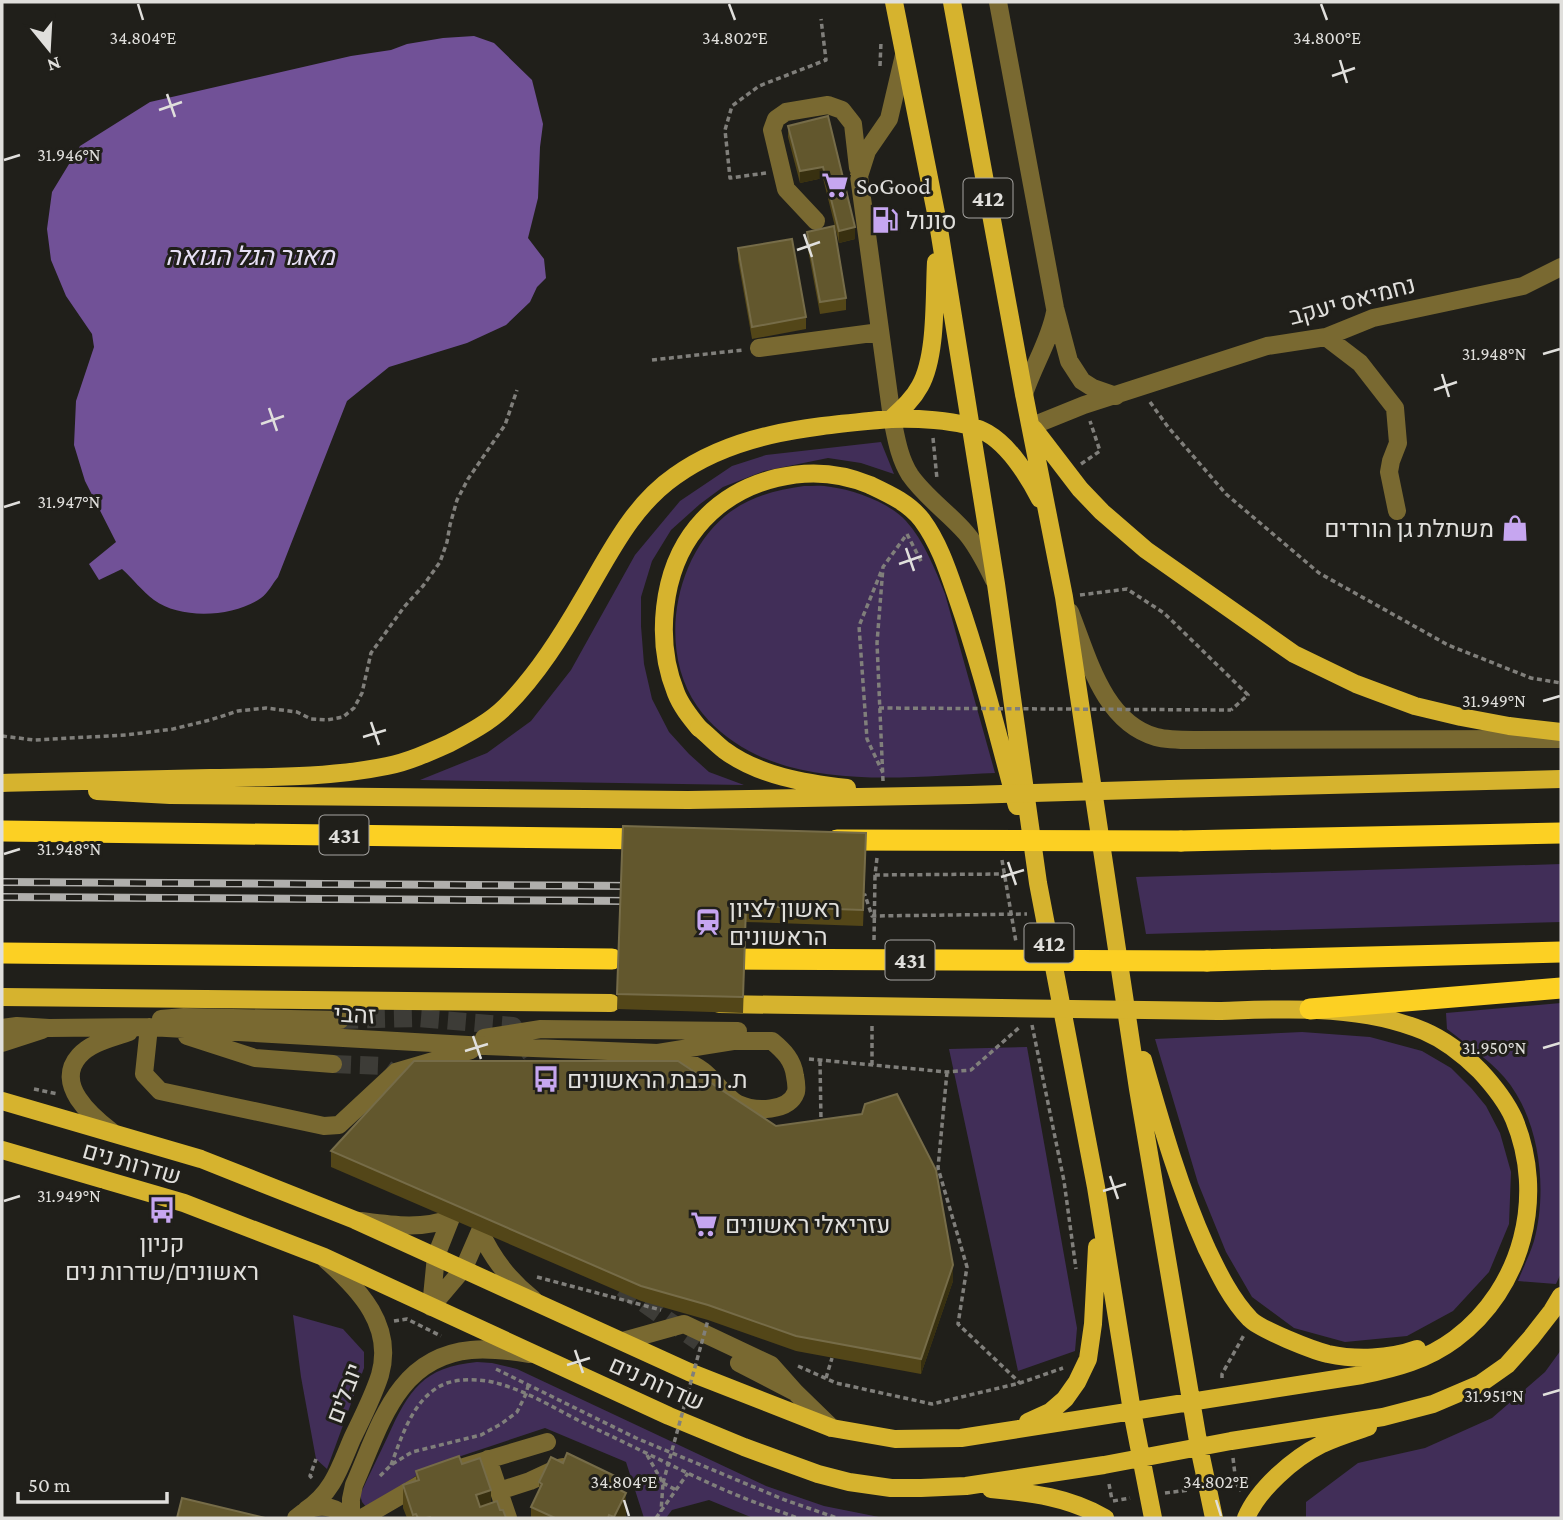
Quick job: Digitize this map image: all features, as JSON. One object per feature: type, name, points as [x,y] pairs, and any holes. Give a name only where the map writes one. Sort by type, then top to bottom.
[{"type":"highway","name":"431","points":[[2,831],[673,840]]},
{"type":"highway","points":[[811,840],[1181,841],[1561,833]]},
{"type":"highway","name":"431","points":[[695,959],[1207,961],[1561,952]]},
{"type":"highway","points":[[2,953],[619,959]]},
{"type":"highway","points":[[1310,1009],[1561,988]]},
{"type":"main road","name":"412","points":[[894,2],[938,223],[996,584],[1038,883],[1096,1187],[1140,1458],[1153,1518]]},
{"type":"main road","name":"412","points":[[952,2],[1064,597],[1138,1089],[1213,1518]]},
{"type":"main road","points":[[892,418],[916,393],[930,359],[938,223]]},
{"type":"main road","points":[[2,785],[301,776],[388,766],[448,744],[504,708],[536,672],[584,598],[611,549],[648,499],[674,476],[712,455],[764,436],[803,428],[892,418],[970,426],[987,432],[1003,446],[1018,464],[1047,513]]},
{"type":"main road","points":[[1032,426],[1102,512],[1146,550],[1294,654],[1356,684],[1415,706],[1509,726],[1561,732]]},
{"type":"main road","points":[[969,795],[868,790],[793,780],[744,763],[699,728],[676,695],[665,654],[663,627],[667,594],[676,565],[696,528],[718,506],[743,490],[774,478],[833,474],[894,496],[921,519],[945,564],[979,662],[1038,883]]},
{"type":"main road","points":[[2,785],[170,795],[688,800],[1561,779]]},
{"type":"main road","points":[[708,1004],[1218,1011],[1310,1009],[1366,1016],[1424,1031],[1470,1061],[1502,1097],[1514,1119],[1525,1156],[1529,1198],[1525,1229],[1516,1259],[1503,1288],[1493,1301],[1449,1335],[1403,1354],[1382,1357],[1313,1351],[1252,1321],[1230,1294],[1195,1222],[1163,1128],[1124,991]]},
{"type":"main road","points":[[2,997],[618,1003]]},
{"type":"main road","name":"שדרות נים","points":[[2,1101],[201,1159],[355,1220],[689,1372],[832,1428],[895,1439],[961,1438],[1394,1368],[1423,1358],[1448,1343],[1474,1323],[1493,1301]]},
{"type":"main road","name":"שדרות נים","points":[[2,1150],[184,1203],[324,1257],[669,1416],[818,1475],[849,1482],[891,1488],[967,1486],[1383,1417],[1417,1408]]},
{"type":"main road","points":[[1010,1430],[1050,1412],[1065,1399],[1088,1359],[1097,1259],[1096,1187]]},
{"type":"main road","points":[[1246,1518],[1251,1506],[1268,1485],[1285,1469],[1321,1445],[1480,1384],[1507,1365],[1538,1329],[1561,1296]]},
{"type":"main road","points":[[967,1486],[1044,1495],[1109,1514]]},
{"type":"street","points":[[998,2],[1055,308],[1069,361],[1082,381],[1116,396]]},
{"type":"street","points":[[859,176],[867,150],[889,119],[904,55]]},
{"type":"street","points":[[816,221],[786,190],[772,130],[776,119],[786,112],[828,105],[842,110],[852,124],[892,418],[901,458],[920,487],[968,535],[996,584]]},
{"type":"street","name":"נחמיאס יעקב","points":[[1032,426],[1084,405],[1267,346],[1326,337],[1373,318],[1524,286],[1561,267]]},
{"type":"street","points":[[1024,394],[1051,329],[1055,308]]},
{"type":"street","points":[[759,348],[880,332]]},
{"type":"street","points":[[1326,337],[1360,363],[1395,408],[1398,443],[1390,472],[1397,511]]},
{"type":"street","points":[[1064,597],[1101,691],[1138,730],[1158,738],[1561,739]]},
{"type":"street","points":[[118,1027],[141,1021],[184,1017],[340,1020]]},
{"type":"street","name":"זהבי","points":[[2,1028],[153,1028],[658,1053]]},
{"type":"street","name":"זהבי","points":[[2,1043],[49,1028]]},
{"type":"street","points":[[153,1028],[144,1074],[160,1091],[324,1126],[339,1125],[396,1072],[486,1046]]},
{"type":"street","points":[[112,1132],[88,1111],[75,1092],[70,1076],[79,1056],[103,1041],[153,1028],[255,1058],[333,1064]]},
{"type":"street","points":[[446,1044],[541,1029],[737,1031],[772,1041],[789,1057],[794,1069],[796,1090],[791,1100],[771,1109],[739,1104],[703,1071],[685,1060],[658,1053]]},
{"type":"street","points":[[658,1053],[733,1041],[772,1041]]},
{"type":"street","points":[[355,1220],[420,1225],[451,1218],[436,1256],[431,1307]]},
{"type":"street","points":[[431,1307],[464,1268],[480,1231],[486,1245],[510,1278],[539,1304]]},
{"type":"street","name":"יובלים","points":[[301,1514],[324,1496],[332,1485],[376,1386],[383,1359],[378,1324],[360,1293],[324,1257]]},
{"type":"street","points":[[623,1341],[684,1324],[771,1365],[832,1428]]},
{"type":"street","points":[[699,1342],[795,1392]]},
{"type":"street","name":"יובלים","points":[[350,1518],[354,1485],[391,1401],[406,1381],[426,1365],[448,1355],[469,1350],[535,1354]]},
{"type":"street","points":[[362,1518],[394,1510],[443,1473],[547,1442]]},
{"type":"street","points":[[488,1459],[508,1518]]},
{"type":"street","points":[[499,1491],[558,1468],[568,1467],[580,1473]]},
{"type":"street","points":[[301,1514],[317,1507],[328,1507],[350,1518]]},
{"type":"path","points":[[782,172],[730,178],[724,130],[732,106],[759,86],[826,60],[821,19]]},
{"type":"path","points":[[880,36],[879,73],[895,94]]},
{"type":"path","points":[[652,360],[759,348]]},
{"type":"path","points":[[1142,387],[1154,409],[1226,495],[1319,573],[1448,645],[1531,678],[1561,683]]},
{"type":"path","points":[[2,736],[34,740],[126,735],[173,729],[239,711],[266,708],[297,712],[311,719],[343,717],[354,708],[362,693],[371,653],[440,562],[457,500],[505,425],[517,390]]},
{"type":"path","points":[[1068,473],[1100,452],[1084,405]]},
{"type":"path","points":[[877,643],[884,775],[867,739],[859,626],[883,567]]},
{"type":"path","points":[[879,708],[1231,709],[1248,695],[1164,613],[1128,589],[1064,597]]},
{"type":"path","points":[[852,895],[865,895],[872,916],[1044,914]]},
{"type":"path","points":[[789,1057],[947,1072],[971,1070],[1030,1018]]},
{"type":"path","points":[[820,1061],[821,1122]]},
{"type":"path","points":[[947,1072],[938,1168],[967,1267],[958,1324],[1020,1382]]},
{"type":"path","points":[[378,1324],[407,1320],[469,1350],[498,1371],[636,1437],[785,1500],[836,1518]]},
{"type":"path","points":[[661,1512],[663,1483],[708,1321]]},
{"type":"path","points":[[826,1378],[832,1358]]},
{"type":"path","points":[[391,1465],[401,1436],[421,1403],[446,1384],[479,1380],[500,1384],[526,1394],[742,1498],[784,1516],[797,1518]]},
{"type":"path","points":[[375,1481],[391,1465],[412,1452],[481,1435],[502,1424],[517,1412],[528,1386]]},
{"type":"path","points":[[646,1453],[663,1483],[676,1490]]},
{"type":"path","points":[[1104,1465],[1113,1501],[1109,1514]]},
{"type":"path","points":[[656,1518],[688,1473]]},
{"type":"path","points":[[1113,1501],[1236,1483]]},
{"type":"shaded area","points":[[881,442],[894,474],[861,463],[828,458],[764,471],[723,487],[700,504],[671,530],[652,561],[641,597],[641,626],[644,664],[652,699],[669,732],[689,754],[709,772],[744,785],[420,780],[487,753],[531,721],[571,670],[635,555],[680,501],[732,466],[766,455]]},
{"type":"shaded area","points":[[804,486],[824,486],[871,498],[899,514],[918,537],[945,594],[995,773],[870,777],[807,771],[777,763],[742,747],[714,726],[697,706],[685,684],[675,633],[683,580],[694,556],[708,534],[734,509],[762,495]]},
{"type":"shaded area","points":[[1561,864],[1561,922],[1146,934],[1136,877]]},
{"type":"shaded area","points":[[1561,1003],[1561,1273],[1556,1284],[1518,1281],[1532,1246],[1538,1221],[1540,1178],[1533,1133],[1526,1113],[1504,1077],[1447,1029],[1446,1013]]},
{"type":"shaded area","points":[[1302,1032],[1370,1037],[1422,1051],[1451,1068],[1472,1089],[1486,1106],[1500,1133],[1511,1172],[1509,1224],[1489,1272],[1453,1311],[1407,1336],[1345,1342],[1294,1328],[1252,1297],[1226,1252],[1198,1183],[1155,1039]]},
{"type":"shaded area","points":[[1027,1047],[1077,1328],[1075,1351],[1018,1371],[949,1049]]},
{"type":"shaded area","points":[[293,1315],[343,1329],[364,1352],[364,1368],[327,1469],[316,1459]]},
{"type":"shaded area","points":[[1561,1350],[1561,1518],[1306,1518],[1306,1502],[1358,1463],[1425,1448],[1492,1418],[1545,1372]]},
{"type":"shaded area","points":[[477,1362],[517,1369],[766,1486],[824,1506],[884,1518],[753,1518],[709,1500],[672,1510],[666,1518],[644,1518],[626,1462],[545,1428],[431,1466],[367,1508],[360,1495],[411,1394],[431,1375],[443,1369]]},
{"type":"water","name":"מאגר הגל הגואה","points":[[474,36],[494,43],[532,80],[543,124],[538,198],[528,238],[544,259],[546,278],[537,287],[530,302],[506,325],[467,343],[389,367],[347,401],[278,577],[261,598],[237,609],[208,614],[193,613],[178,611],[154,600],[122,569],[99,580],[89,564],[116,542],[85,481],[74,445],[76,401],[94,347],[92,334],[66,296],[51,260],[47,229],[52,192],[80,146],[150,102],[351,56],[391,50],[407,44]]},
{"type":"building","points":[[828,116],[855,227],[839,231],[823,167],[800,171],[788,126]]},
{"type":"building","points":[[834,226],[846,298],[820,302],[807,232]]},
{"type":"building","points":[[792,239],[806,317],[752,327],[738,248]]},
{"type":"building","points":[[623,826],[866,833],[863,910],[746,906],[743,997],[617,994]]},
{"type":"building","name":"עזריאלי ראשונים","points":[[414,1061],[678,1061],[776,1126],[862,1114],[865,1104],[897,1094],[936,1170],[953,1265],[921,1359],[796,1336],[708,1305],[641,1286],[331,1151]]},
{"type":"building","points":[[567,1453],[619,1478],[614,1487],[626,1493],[614,1517],[555,1518],[531,1507],[551,1457],[563,1463]]},
{"type":"building","points":[[459,1456],[462,1464],[480,1458],[491,1490],[476,1495],[480,1507],[497,1501],[506,1518],[418,1518],[416,1514],[413,1515],[403,1485],[419,1480],[416,1471]]},
{"type":"building","points":[[182,1498],[265,1518],[177,1518]]},
{"type":"tunnel","points":[[340,1020],[417,1018],[513,1026],[534,1059],[526,1084]]},
{"type":"tunnel","points":[[333,1064],[382,1066],[405,1082]]},
{"type":"tunnel","points":[[622,1288],[699,1342]]},
{"type":"railway","points":[[2,882],[642,886]]},
{"type":"railway","points":[[2,897],[639,901]]},
{"type":"place","name":"SoGood","points":[[835,185]]},
{"type":"place","name":"סונול","points":[[885,220]]},
{"type":"place","name":"משתלת גן הורדים","points":[[1515,528]]},
{"type":"place","name":"ראשון לציון הראשונים","points":[[708,922]]},
{"type":"place","name":"ת. רכבת הראשונים","points":[[546,1079]]},
{"type":"place","name":"קניון ראשונים/שדרות נים","points":[[162,1210]]},
{"type":"place","name":"עזריאלי ראשונים","points":[[704,1224]]}]
